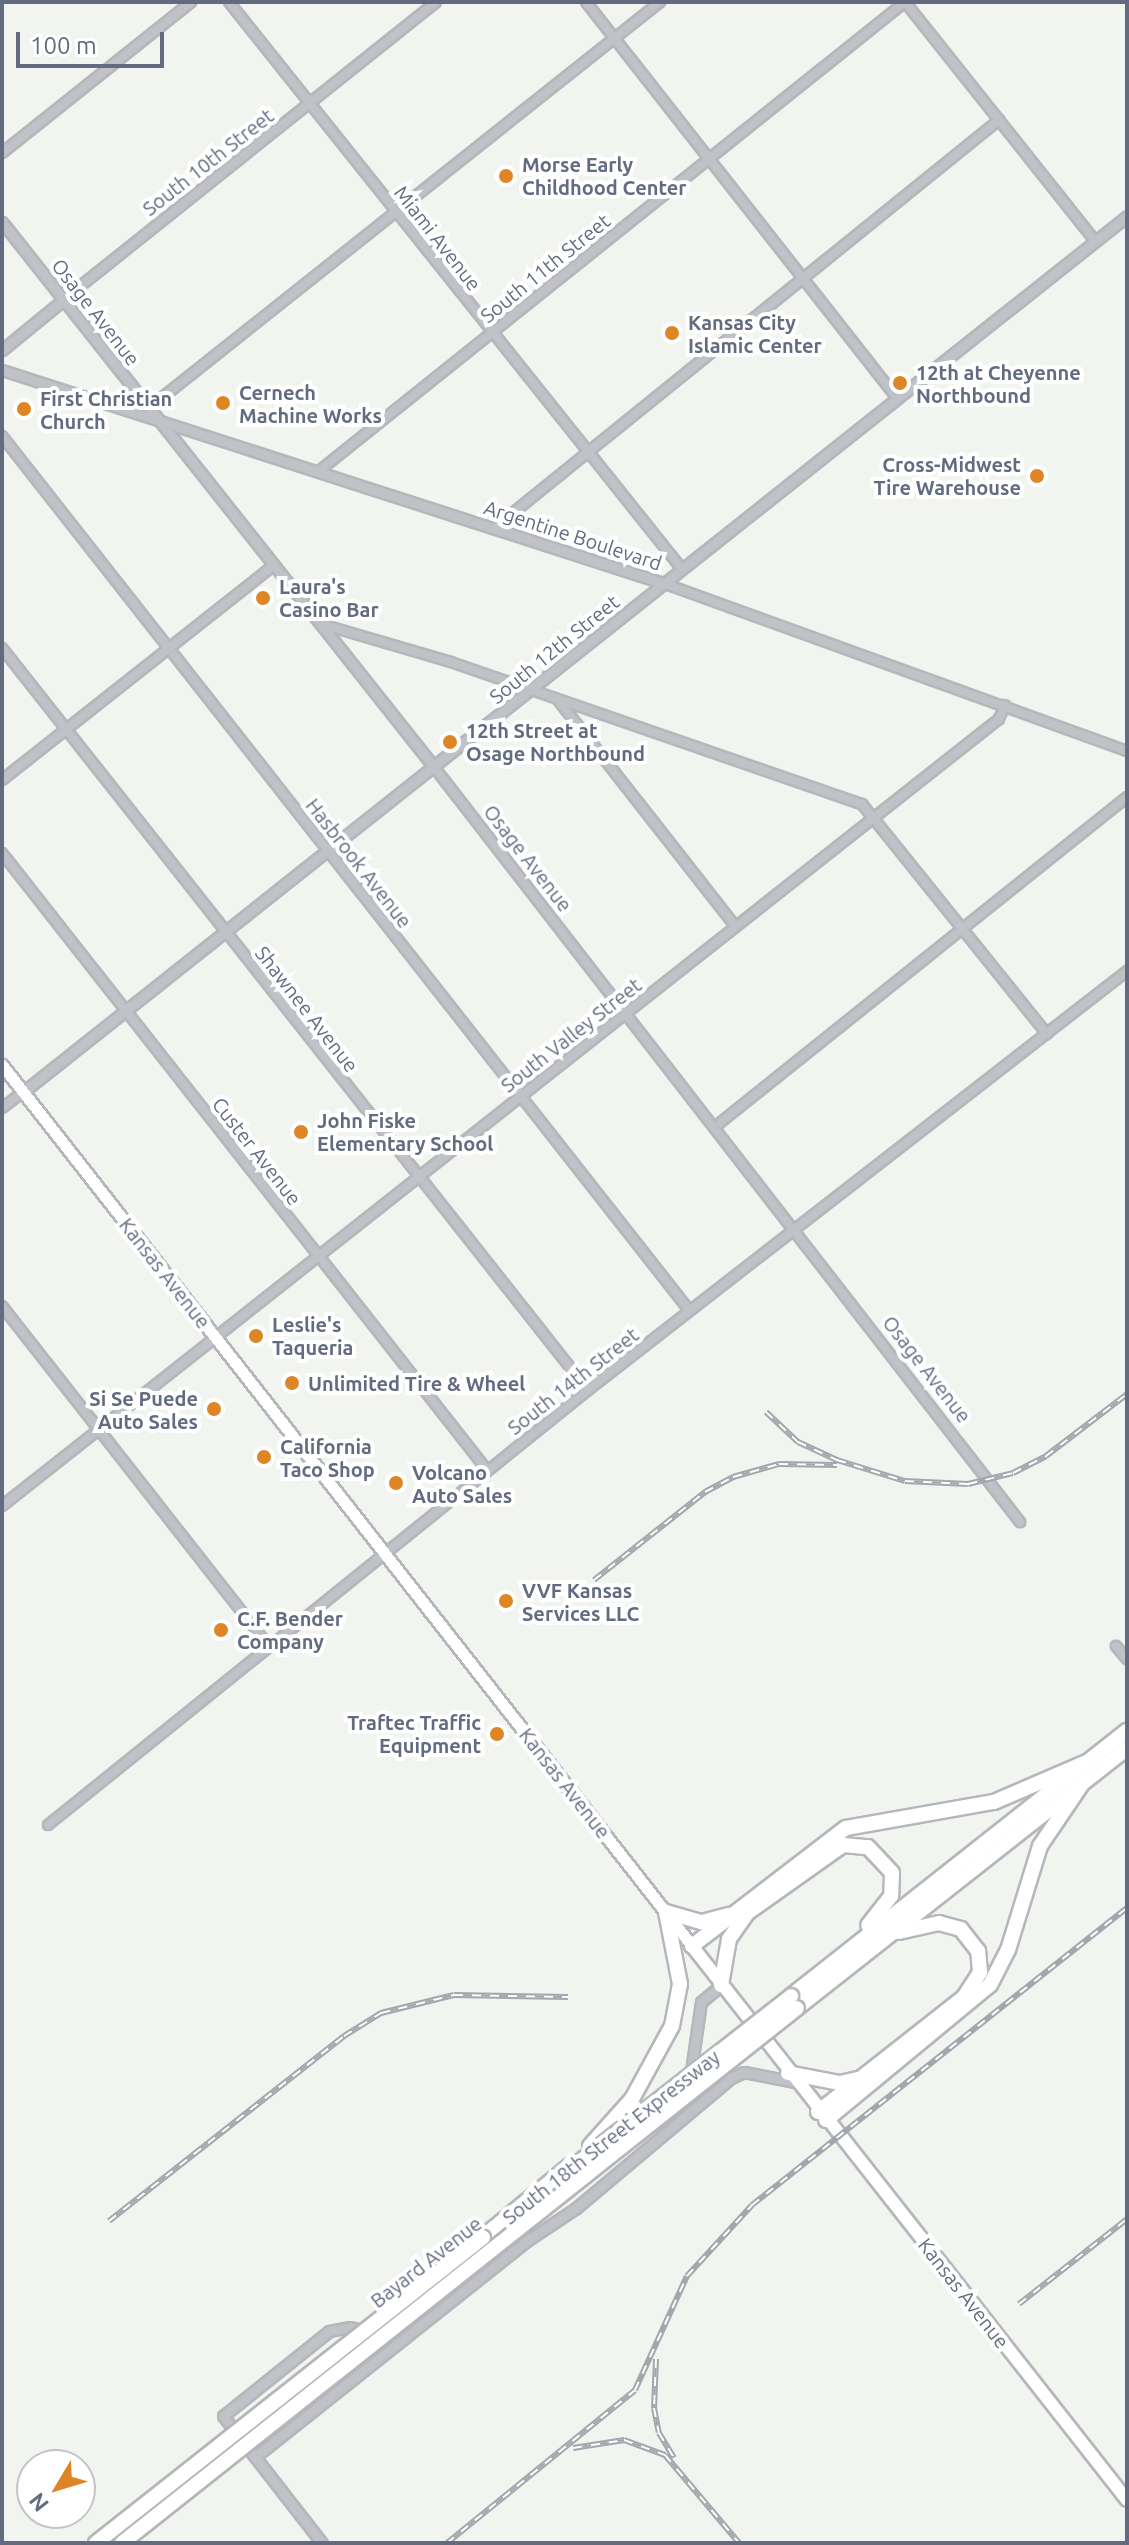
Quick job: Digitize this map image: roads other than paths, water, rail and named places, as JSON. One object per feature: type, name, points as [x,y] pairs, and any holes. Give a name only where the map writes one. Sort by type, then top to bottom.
[{"type":"highway","name":"South 18th Street Expressway","points":[[122,2543],[794,2002],[852,1948],[1127,1731]]},
{"type":"highway","name":"South 18th Street Expressway","points":[[96,2543],[563,2175],[794,2002],[891,1935],[1127,1748]]},
{"type":"highway","points":[[692,1946],[846,1828],[994,1802],[1087,1762]]},
{"type":"highway","points":[[822,2116],[990,1985],[1008,1950],[1040,1846],[1082,1784]]},
{"type":"highway","points":[[721,1985],[729,1939],[747,1913],[828,1851],[855,1843],[879,1853],[893,1883],[885,1908],[852,1948]]},
{"type":"highway","points":[[563,2175],[611,2127],[664,2044],[680,1984],[666,1912],[702,1922],[729,1915]]},
{"type":"highway","points":[[822,2116],[859,2079],[964,1997],[980,1972],[978,1951],[970,1938],[950,1924],[891,1935]]},
{"type":"highway","points":[[792,2077],[840,2083],[859,2079]]},
{"type":"main road","name":"Kansas Avenue","points":[[2,1065],[666,1912],[822,2116],[1127,2500]]},
{"type":"street","points":[[2,153],[191,2]]},
{"type":"street","name":"Miami Avenue","points":[[229,2],[682,569]]},
{"type":"street","name":"South 10th Street","points":[[2,350],[436,2]]},
{"type":"street","points":[[586,2],[897,398]]},
{"type":"street","points":[[149,408],[660,2]]},
{"type":"street","points":[[905,2],[1095,241]]},
{"type":"street","name":"South 11th Street","points":[[319,471],[905,2]]},
{"type":"street","points":[[493,529],[999,120]]},
{"type":"street","name":"South 12th Street","points":[[2,1108],[1127,216]]},
{"type":"street","name":"Osage Avenue","points":[[2,222],[716,1126],[1020,1522]]},
{"type":"street","name":"Argentine Boulevard","points":[[2,370],[663,583],[1127,751]]},
{"type":"street","name":"Hasbrook Avenue","points":[[2,436],[689,1310]]},
{"type":"street","points":[[2,780],[274,565]]},
{"type":"street","points":[[321,624],[532,690],[862,804],[1047,1034]]},
{"type":"street","name":"Shawnee Avenue","points":[[2,648],[588,1390]]},
{"type":"street","points":[[557,700],[735,926]]},
{"type":"street","name":"South Valley Street","points":[[2,1506],[999,719],[1005,705]]},
{"type":"street","points":[[716,1126],[1127,797]]},
{"type":"street","name":"Custer Avenue","points":[[2,853],[487,1470]]},
{"type":"street","name":"South 14th Street","points":[[48,1825],[383,1552],[1127,971]]},
{"type":"street","points":[[2,1306],[269,1646]]},
{"type":"street","points":[[1116,1646],[1126,1655]]},
{"type":"street","name":"Bayard Avenue","points":[[322,2543],[223,2416],[329,2331],[349,2327],[367,2331],[689,2080],[701,2002],[721,1985]]},
{"type":"street","points":[[255,2457],[525,2242],[576,2208],[731,2078],[744,2072],[792,2077]]},
{"type":"railway","points":[[766,1412],[798,1442],[837,1460],[905,1481],[968,1484],[1013,1473],[1046,1456],[1127,1394]]},
{"type":"railway","points":[[594,1580],[705,1492],[733,1477],[779,1464],[837,1465]]},
{"type":"railway","points":[[447,2543],[635,2390],[687,2276],[752,2205],[1127,1908]]},
{"type":"railway","points":[[109,2221],[344,2036],[381,2013],[454,1995],[568,1997]]},
{"type":"railway","points":[[1019,2304],[1127,2219]]},
{"type":"railway","points":[[656,2359],[654,2408],[659,2433],[674,2458]]},
{"type":"railway","points":[[573,2448],[624,2440],[665,2455],[739,2543]]},
{"type":"place","name":"Morse Early Childhood Center","points":[[506,176]]},
{"type":"place","name":"Kansas City Islamic Center","points":[[672,333]]},
{"type":"place","name":"12th at Cheyenne Northbound","points":[[900,383]]},
{"type":"place","name":"Cernech Machine Works","points":[[223,403]]},
{"type":"place","name":"First Christian Church","points":[[24,409]]},
{"type":"place","name":"Cross-Midwest Tire Warehouse","points":[[1037,476]]},
{"type":"place","name":"Laura's Casino Bar","points":[[263,598]]},
{"type":"place","name":"12th Street at Osage Northbound","points":[[450,742]]},
{"type":"place","name":"John Fiske Elementary School","points":[[301,1132]]},
{"type":"place","name":"Leslie's Taqueria","points":[[256,1336]]},
{"type":"place","name":"Unlimited Tire & Wheel","points":[[292,1383]]},
{"type":"place","name":"Si Se Puede Auto Sales","points":[[214,1409]]},
{"type":"place","name":"California Taco Shop","points":[[264,1457]]},
{"type":"place","name":"Volcano Auto Sales","points":[[396,1483]]},
{"type":"place","name":"VVF Kansas Services LLC","points":[[506,1601]]},
{"type":"place","name":"C.F. Bender Company","points":[[221,1630]]},
{"type":"place","name":"Traftec Traffic Equipment","points":[[497,1734]]}]
